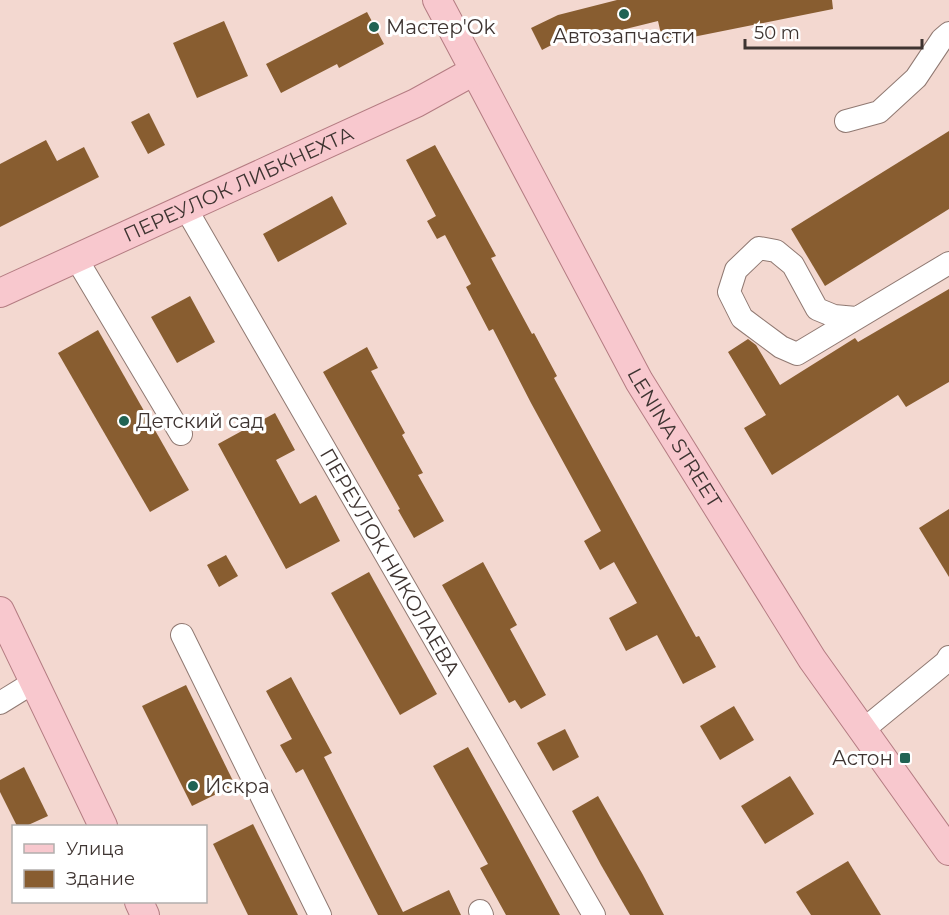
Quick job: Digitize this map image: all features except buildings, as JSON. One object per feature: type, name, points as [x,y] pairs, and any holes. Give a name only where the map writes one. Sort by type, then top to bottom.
[{"type":"main road","name":"LENINA STREET","points":[[437,0],[639,381],[812,659],[949,851]]},
{"type":"main road","name":"ПЕРЕУЛОК ЛИБКНЕХТА","points":[[0,293],[416,103],[474,71]]},
{"type":"main road","points":[[0,611],[103,825]]},
{"type":"street","points":[[846,121],[879,112],[916,78],[942,39],[949,33]]},
{"type":"street","name":"ПЕРЕУЛОК НИКОЛАЕВА","points":[[185,207],[594,915]]},
{"type":"street","points":[[856,318],[834,316],[817,309],[793,265],[776,251],[767,249],[759,248],[736,270],[729,292],[742,318],[781,347],[796,354],[949,263]]},
{"type":"street","points":[[76,258],[181,434]]},
{"type":"street","points":[[182,635],[320,915]]},
{"type":"street","points":[[862,730],[946,662],[949,657]]},
{"type":"street","points":[[0,703],[34,682]]},
{"type":"place","name":"Автозапчасти","points":[[624,14]]},
{"type":"place","name":"Мастер'Ok","points":[[374,27]]},
{"type":"place","name":"Детский сад","points":[[124,421]]},
{"type":"place","name":"Астон","points":[[905,758]]},
{"type":"place","name":"Искра","points":[[193,786]]}]
